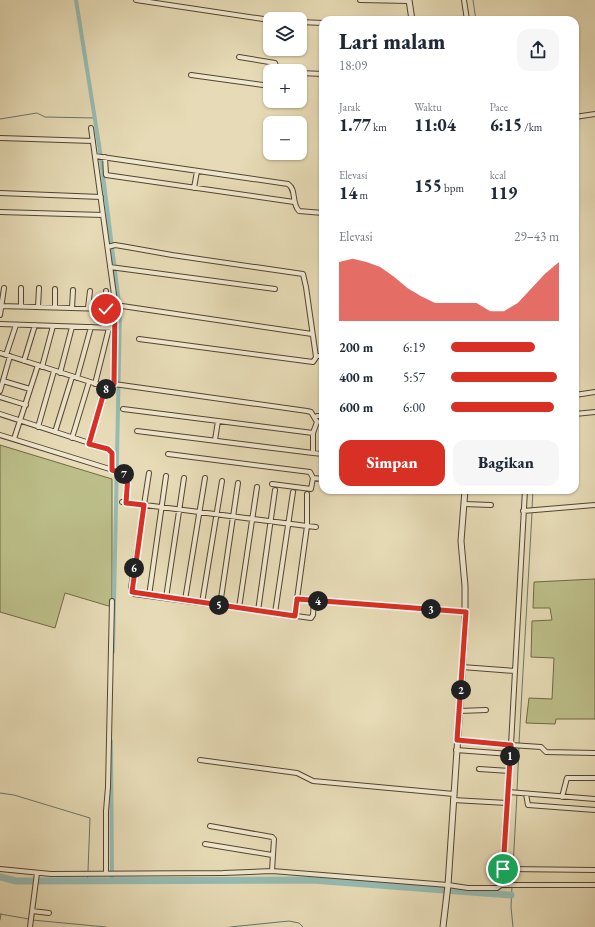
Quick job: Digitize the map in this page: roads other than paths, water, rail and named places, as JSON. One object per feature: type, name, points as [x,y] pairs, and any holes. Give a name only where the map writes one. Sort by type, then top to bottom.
[{"type":"street","points":[[136,0],[263,19]]},
{"type":"street","points":[[360,0],[409,0],[411,16]]},
{"type":"street","points":[[465,0],[467,16]]},
{"type":"street","points":[[307,22],[319,23]]},
{"type":"street","points":[[239,57],[275,64]]},
{"type":"street","points":[[307,73],[319,74]]},
{"type":"street","points":[[191,75],[263,85]]},
{"type":"street","points":[[579,116],[595,114]]},
{"type":"street","points":[[91,128],[116,307],[114,384]]},
{"type":"street","points":[[0,138],[93,141]]},
{"type":"street","points":[[96,156],[288,184],[293,191],[294,202],[299,211],[319,213]]},
{"type":"street","points":[[105,157],[106,175],[294,202]]},
{"type":"street","points":[[194,188],[197,170]]},
{"type":"street","points":[[0,193],[101,196]]},
{"type":"street","points":[[0,212],[103,215]]},
{"type":"street","points":[[108,247],[115,245],[172,255],[301,273],[304,276],[306,287],[316,357],[313,362],[139,339]]},
{"type":"street","points":[[111,267],[275,289]]},
{"type":"street","points":[[0,315],[4,288]]},
{"type":"street","points":[[21,288],[21,306]]},
{"type":"street","points":[[38,307],[39,288]]},
{"type":"street","points":[[55,289],[55,308]]},
{"type":"street","points":[[72,308],[73,290]]},
{"type":"street","points":[[88,308],[90,291]]},
{"type":"street","points":[[106,291],[106,309]]},
{"type":"street","points":[[1,306],[106,309],[122,306],[312,334]]},
{"type":"street","points":[[0,324],[116,328]]},
{"type":"street","points":[[0,391],[16,324]]},
{"type":"street","points":[[24,361],[35,325]]},
{"type":"street","points":[[14,439],[53,326]]},
{"type":"street","points":[[60,373],[72,327]]},
{"type":"street","points":[[77,378],[91,327]]},
{"type":"street","points":[[95,384],[109,328]]},
{"type":"street","points":[[0,353],[106,388]]},
{"type":"street","points":[[38,427],[54,371]]},
{"type":"street","points":[[55,432],[72,377]]},
{"type":"street","points":[[3,381],[30,389]]},
{"type":"street","points":[[72,438],[89,382]]},
{"type":"street","points":[[89,444],[106,388],[114,384],[307,410],[311,412],[317,422],[313,433],[313,453]]},
{"type":"street","points":[[579,394],[595,392]]},
{"type":"street","points":[[0,396],[26,405]]},
{"type":"street","points":[[123,409],[313,433]]},
{"type":"street","points":[[579,414],[595,412]]},
{"type":"street","points":[[0,414],[108,449],[112,453],[113,471]]},
{"type":"street","points":[[215,440],[218,420]]},
{"type":"street","points":[[138,431],[319,454]]},
{"type":"street","points":[[0,435],[128,475],[129,478],[124,503],[316,527]]},
{"type":"street","points":[[168,454],[310,472],[313,478],[311,489],[272,484]]},
{"type":"street","points":[[149,473],[131,590],[134,594],[312,617],[314,600]]},
{"type":"street","points":[[150,596],[166,476]]},
{"type":"street","points":[[166,598],[184,478]]},
{"type":"street","points":[[185,600],[204,478]]},
{"type":"street","points":[[313,478],[319,479]]},
{"type":"street","points":[[202,603],[222,481]]},
{"type":"street","points":[[220,605],[238,483]]},
{"type":"street","points":[[239,608],[257,487]]},
{"type":"street","points":[[258,611],[275,490]]},
{"type":"street","points":[[276,613],[293,492]]},
{"type":"street","points":[[295,616],[307,526],[307,494]]},
{"type":"street","points":[[443,927],[448,886],[466,612],[461,541],[465,494]]},
{"type":"street","points":[[503,885],[507,803],[510,792],[525,494]]},
{"type":"street","points":[[464,504],[491,505]]},
{"type":"street","points":[[524,510],[595,505]]},
{"type":"street","points":[[297,599],[466,612]]},
{"type":"street","points":[[109,873],[106,811],[108,787],[112,601]]},
{"type":"street","points":[[462,667],[515,672]]},
{"type":"street","points":[[459,711],[486,710]]},
{"type":"street","points":[[457,740],[541,747],[546,752],[595,753]]},
{"type":"street","points":[[501,753],[502,744]]},
{"type":"street","points":[[456,750],[511,754]]},
{"type":"street","points":[[200,760],[297,773],[313,781],[507,803]]},
{"type":"street","points":[[479,769],[510,771]]},
{"type":"street","points":[[562,797],[567,778],[595,778]]},
{"type":"street","points":[[510,792],[562,797],[595,798]]},
{"type":"street","points":[[526,794],[528,805],[595,810]]},
{"type":"street","points":[[210,826],[272,837],[274,839],[272,871]]},
{"type":"street","points":[[205,844],[272,854]]},
{"type":"street","points":[[0,869],[37,873],[222,874],[272,871],[468,888],[497,888],[503,885],[595,885]]},
{"type":"street","points":[[504,869],[595,870]]},
{"type":"street","points":[[30,925],[37,873]]},
{"type":"street","points":[[32,913],[49,913]]},
{"type":"waterway","points":[[76,0],[100,151],[120,311],[113,652]]},
{"type":"waterway","points":[[473,0],[475,16]]},
{"type":"waterway","points":[[0,119],[37,113],[45,117],[95,118]]},
{"type":"waterway","points":[[532,509],[533,494]]},
{"type":"waterway","points":[[519,743],[532,513]]},
{"type":"waterway","points":[[111,741],[112,880]]},
{"type":"waterway","points":[[517,791],[519,746]]},
{"type":"waterway","points":[[0,793],[14,795],[90,818],[88,871]]},
{"type":"waterway","points":[[513,867],[517,794]]},
{"type":"waterway","points":[[512,883],[513,870]]},
{"type":"waterway","points":[[87,881],[88,875]]},
{"type":"waterway","points":[[0,877],[16,881],[312,880],[511,895]]},
{"type":"waterway","points":[[512,886],[511,907],[513,927]]},
{"type":"waterway","points":[[0,914],[29,919]]},
{"type":"waterway","points":[[0,920],[1,914]]},
{"type":"waterway","points":[[32,920],[106,927]]},
{"type":"waterway","points":[[230,927],[289,921],[299,923],[303,927]]}]
